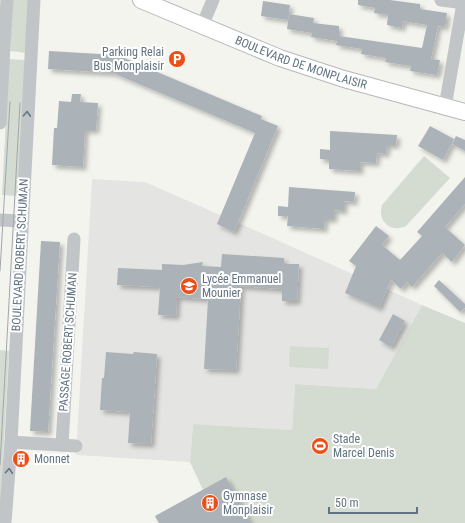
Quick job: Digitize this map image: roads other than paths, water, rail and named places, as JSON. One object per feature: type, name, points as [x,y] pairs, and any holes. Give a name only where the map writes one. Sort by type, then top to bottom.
[{"type":"main road","name":"BOULEVARD DE MONPLAISIR","points":[[141,0],[289,51],[446,102],[465,112]]},
{"type":"main road","name":"BOULEVARD DE MONPLAISIR","points":[[166,0],[204,21]]},
{"type":"main road","name":"BOULEVARD DE MONPLAISIR","points":[[446,102],[465,101]]},
{"type":"street","name":"BOULEVARD ROBERT SCHUMAN","points":[[6,517],[34,0]]},
{"type":"street","points":[[204,21],[213,0]]},
{"type":"street","points":[[441,0],[464,3],[446,102]]},
{"type":"street","points":[[0,123],[5,2]]},
{"type":"street","points":[[0,220],[22,222]]},
{"type":"street","name":"PASSAGE ROBERT SCHUMAN","points":[[62,445],[74,240]]},
{"type":"street","points":[[11,442],[76,446]]},
{"type":"tram line","points":[[0,271],[10,102]]},
{"type":"tram line","points":[[0,465],[20,103]]},
{"type":"place","name":"Parking Relai Bus Monplaisir","points":[[177,59]]},
{"type":"place","name":"Lycée Emmanuel Mounier","points":[[189,286]]},
{"type":"place","name":"Stade Marcel Denis","points":[[320,446]]},
{"type":"place","name":"Monnet","points":[[21,459]]},
{"type":"place","name":"Gymnase Monplaisir","points":[[210,503]]}]
